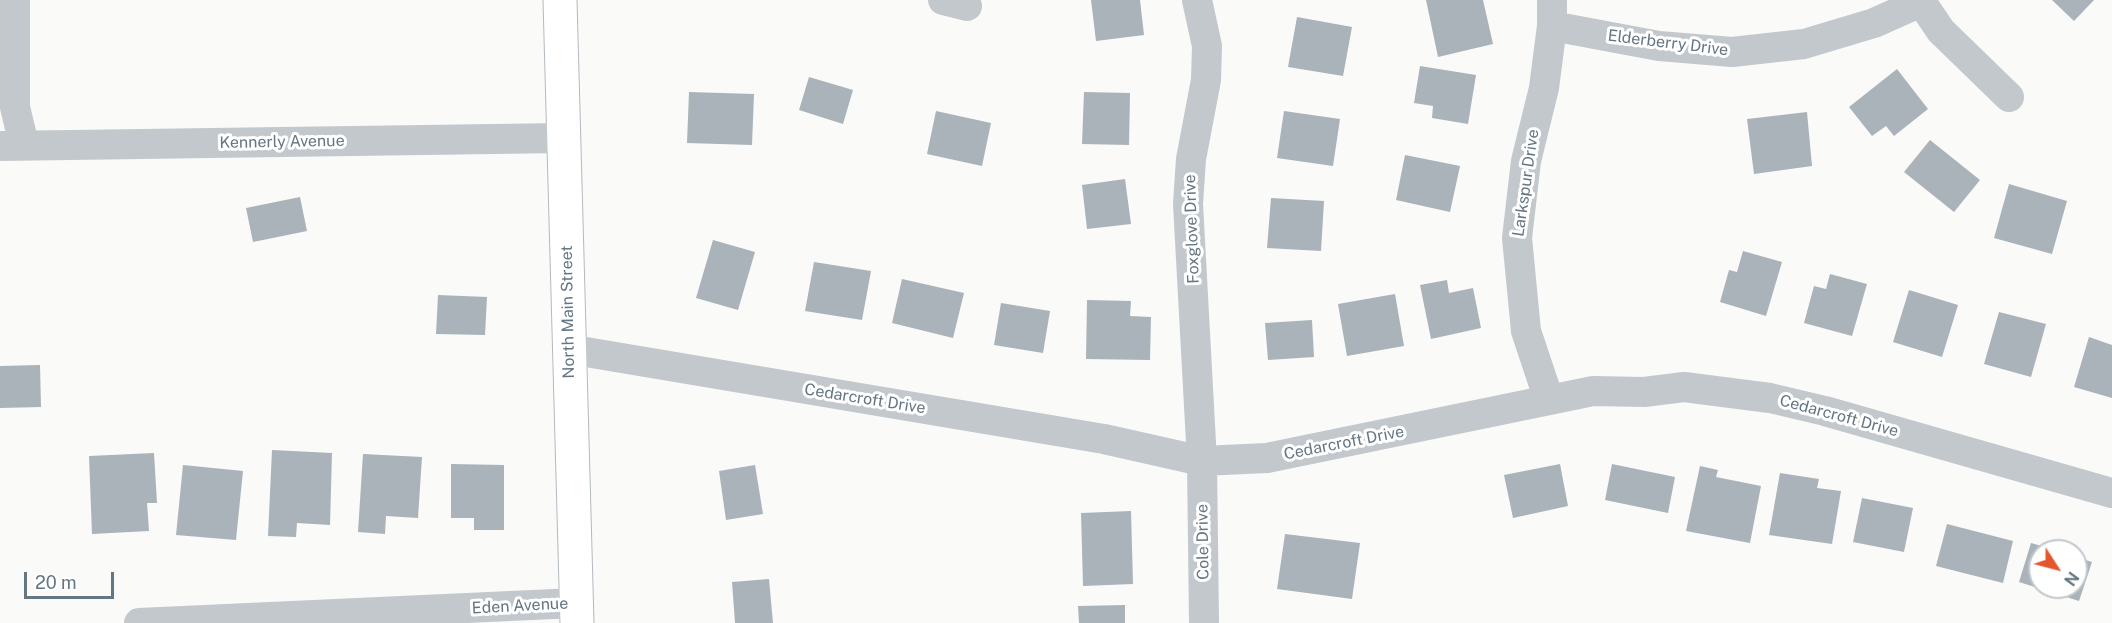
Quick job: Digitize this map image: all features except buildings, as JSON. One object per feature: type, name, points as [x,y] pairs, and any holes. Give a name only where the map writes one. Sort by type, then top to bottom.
[{"type":"main road","name":"North Main Street","points":[[560,0],[577,613]]},
{"type":"street","points":[[12,146],[15,107],[15,0]]},
{"type":"street","name":"Foxglove Drive","points":[[1197,0],[1207,46],[1206,80],[1191,159],[1188,204],[1202,461]]},
{"type":"street","points":[[1921,1],[1941,31],[2009,97]]},
{"type":"street","name":"Elderberry Drive","points":[[1552,13],[1659,46],[1732,52],[1804,44],[1874,23],[1921,1]]},
{"type":"street","name":"Larkspur Drive","points":[[1549,400],[1526,332],[1516,238],[1526,161],[1544,87],[1552,13]]},
{"type":"street","name":"Kennerly Avenue","points":[[12,146],[564,138]]},
{"type":"street","name":"Cedarcroft Drive","points":[[568,349],[1104,439],[1202,461],[1278,456],[1593,391],[1644,392],[1684,387],[1770,398],[2112,493]]},
{"type":"street","name":"Cole Drive","points":[[1202,461],[1204,623]]},
{"type":"street","name":"Eden Avenue","points":[[139,623],[577,613]]}]
